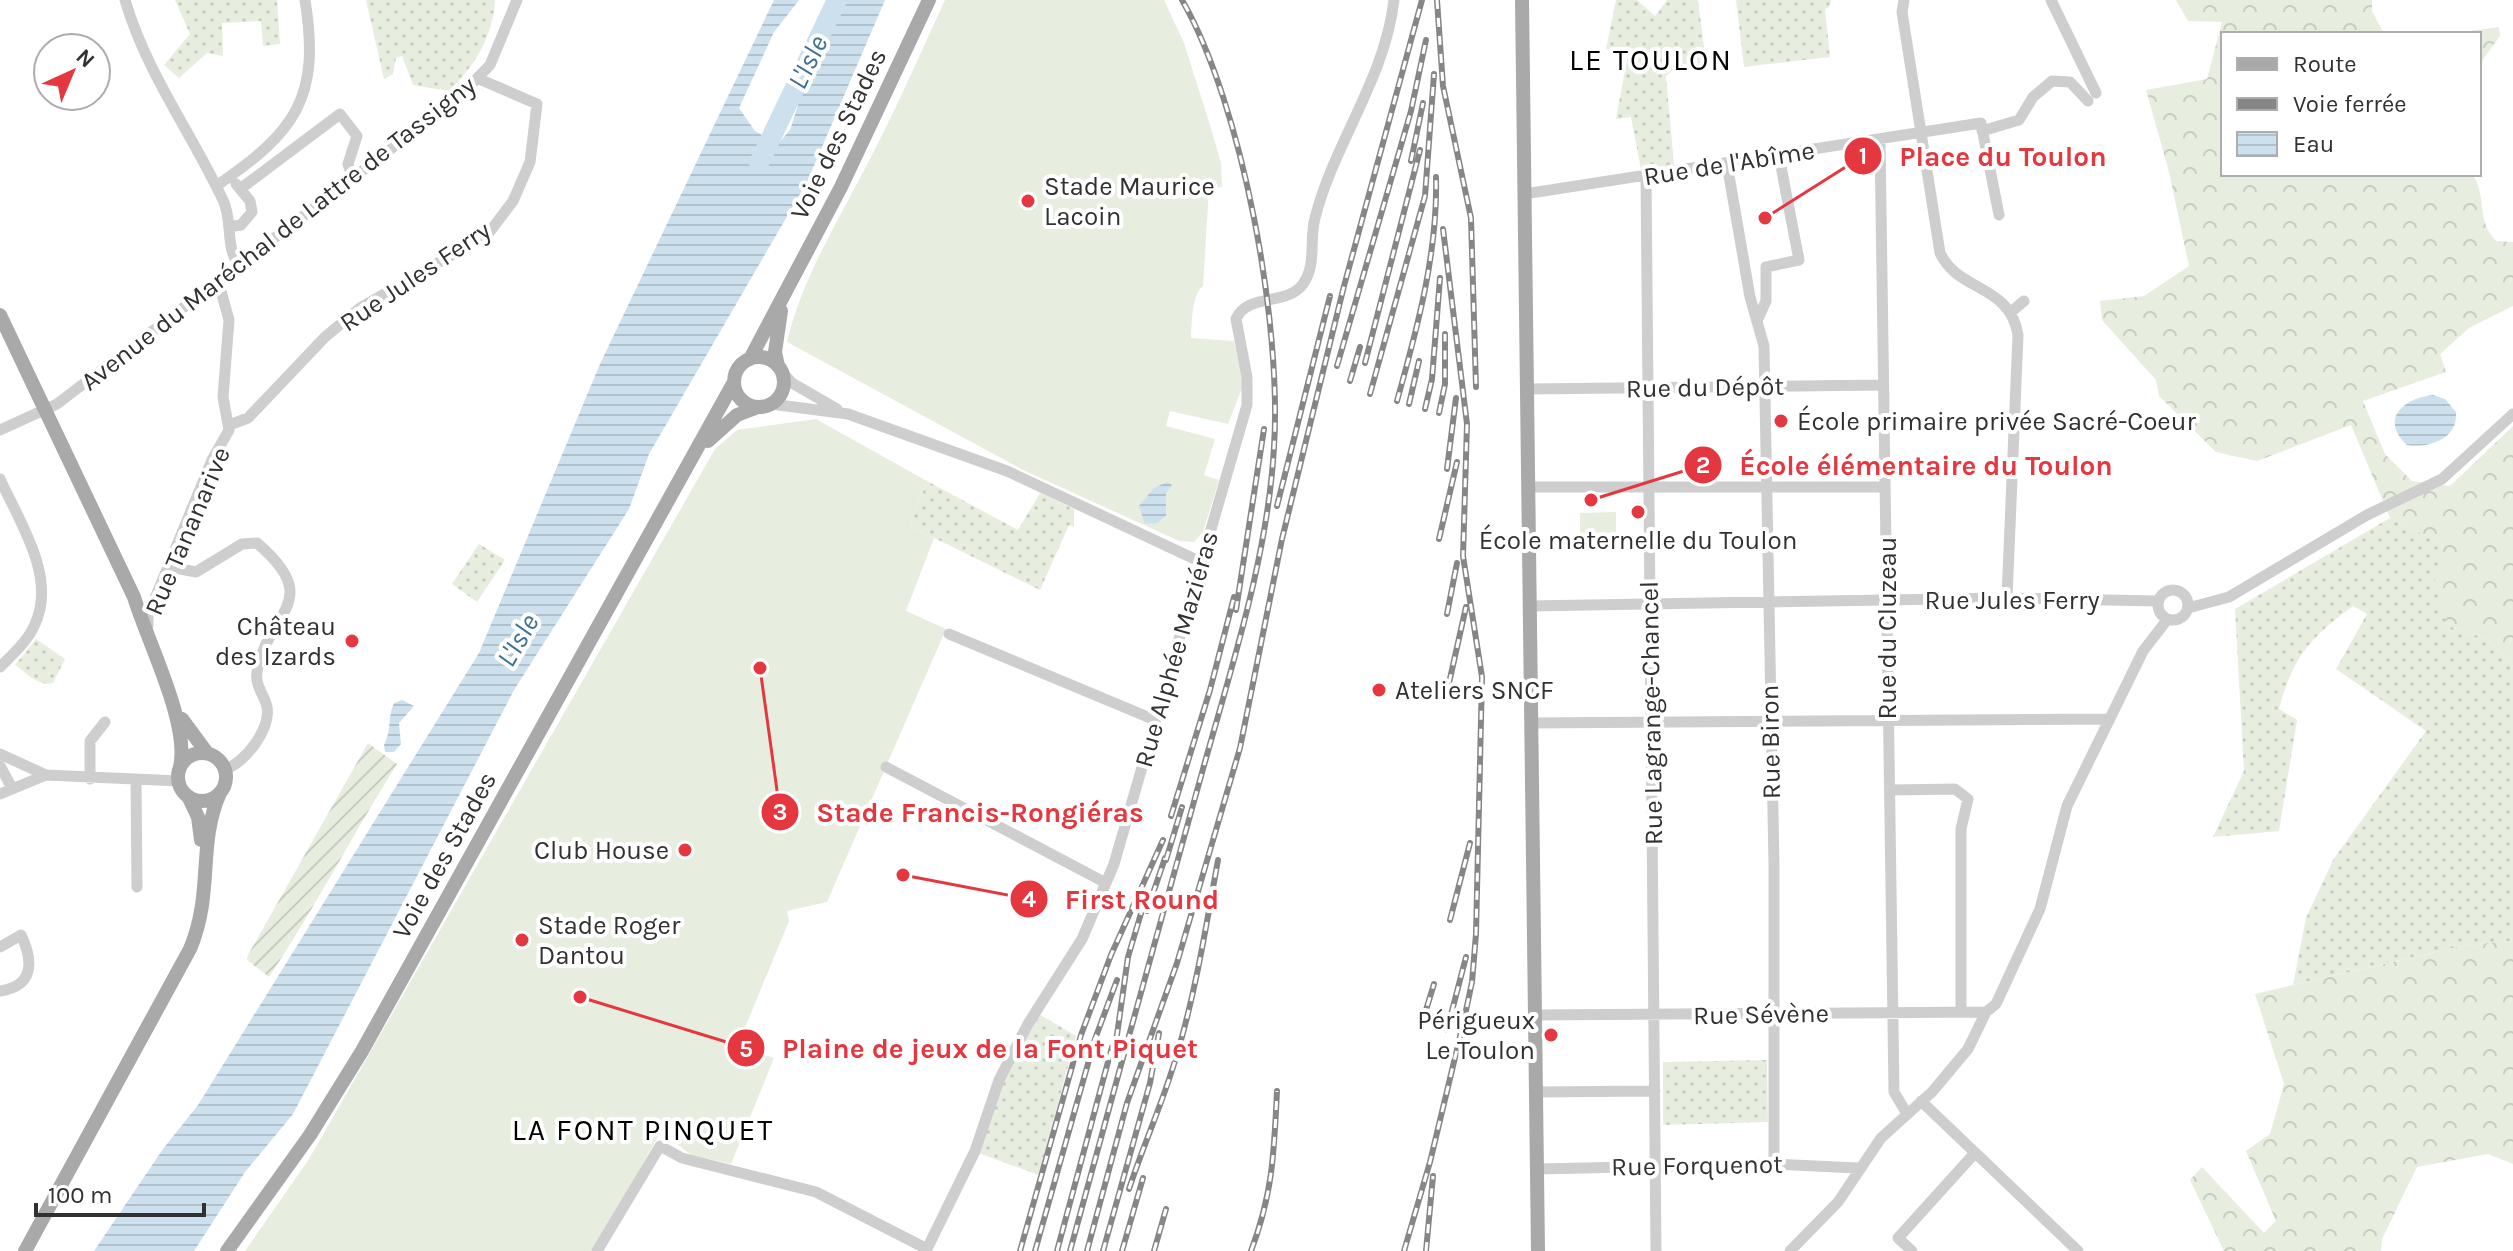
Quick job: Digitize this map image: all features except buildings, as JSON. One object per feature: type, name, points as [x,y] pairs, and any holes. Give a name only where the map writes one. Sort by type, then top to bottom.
[{"type":"main road","name":"Voie des Stades","points":[[750,359],[841,187],[929,0]]},
{"type":"main road","points":[[1522,0],[1538,1251]]},
{"type":"main road","name":"Voie des Stades","points":[[779,369],[777,326],[787,287]]},
{"type":"main road","points":[[0,315],[44,412],[46,427],[148,642],[175,709],[184,743],[180,774],[198,817],[207,879]]},
{"type":"main road","points":[[765,358],[779,369],[781,393],[765,405],[744,402],[734,382],[737,370],[750,359],[765,358]]},
{"type":"main road","name":"Voie des Stades","points":[[227,1251],[310,1135],[369,1039],[734,382]]},
{"type":"main road","name":"Voie des Stades","points":[[685,470],[724,425],[765,405]]},
{"type":"main road","points":[[25,1251],[176,980],[201,921],[207,879],[209,817],[225,782],[225,769],[218,759],[207,753],[175,709]]},
{"type":"main road","points":[[180,774],[191,756],[207,753]]},
{"type":"main road","points":[[187,795],[207,800],[220,793]]},
{"type":"street","points":[[125,0],[143,53],[228,213],[230,246],[238,265]]},
{"type":"street","points":[[216,186],[272,144],[308,88],[310,55],[305,0]]},
{"type":"street","name":"Avenue du Maréchal de Lattre de Tassigny","points":[[0,430],[44,412],[479,79],[500,48],[517,0]]},
{"type":"street","name":"Rue Alphée Maziéras","points":[[926,1250],[975,1151],[999,1080],[1028,1024],[1082,939],[1106,883],[1124,834],[1247,405],[1247,377],[1236,319],[1244,306],[1297,290],[1308,274],[1319,203],[1372,83],[1394,0]]},
{"type":"street","points":[[1904,0],[1902,12],[1919,132],[1945,263],[1999,298],[2011,312],[2018,335],[2007,598]]},
{"type":"street","name":"Rue de l'Abîme","points":[[1524,194],[1919,132],[1982,127],[2019,120],[2033,97],[2052,81],[2070,82],[2092,97],[2051,0]]},
{"type":"street","name":"Rue Jules Ferry","points":[[229,425],[248,418],[325,337],[360,308],[488,234],[513,201],[530,162],[537,104],[479,79]]},
{"type":"street","points":[[240,189],[340,114],[357,136],[348,164],[352,177]]},
{"type":"street","points":[[1982,127],[1999,215]]},
{"type":"street","name":"Rue du Cluzeau","points":[[1880,140],[1894,1092],[1906,1112]]},
{"type":"street","name":"Rue Biron","points":[[1757,321],[1766,301],[1766,267],[1799,260],[1779,156]]},
{"type":"street","name":"Rue Biron","points":[[1727,164],[1764,346],[1766,386],[1774,1164]]},
{"type":"street","points":[[229,227],[246,222],[252,212],[230,176]]},
{"type":"street","name":"Rue Lagrange-Chancel","points":[[1646,176],[1656,1251]]},
{"type":"street","name":"Rue Tananarive","points":[[148,642],[148,615],[229,425],[223,397],[229,320],[218,280]]},
{"type":"street","points":[[2011,312],[2024,301]]},
{"type":"street","points":[[779,369],[792,383],[848,414],[1034,482],[1201,562]]},
{"type":"street","name":"Rue du Dépôt","points":[[1527,389],[1883,385]]},
{"type":"street","points":[[765,405],[790,403],[848,414]]},
{"type":"street","points":[[2188,608],[2185,595],[2175,590],[2163,593],[2158,601],[2159,612],[2167,620],[2179,620],[2188,608],[2229,597],[2367,515],[2442,479],[2513,414]]},
{"type":"street","points":[[0,479],[42,583],[36,624],[23,644],[0,667]]},
{"type":"street","points":[[1528,487],[1885,487]]},
{"type":"street","points":[[170,567],[196,572],[242,544],[257,543],[283,570],[290,595],[258,668],[257,683],[266,702],[267,719],[242,760],[225,769]]},
{"type":"street","name":"Rue Jules Ferry","points":[[1529,606],[2007,598],[2158,601]]},
{"type":"street","points":[[1790,1251],[1838,1202],[1857,1168],[1968,1049],[1981,1028],[1986,1012],[1999,997],[2040,909],[2061,820],[2143,651],[2167,620]]},
{"type":"street","points":[[949,634],[1155,720]]},
{"type":"street","points":[[1531,723],[2108,719]]},
{"type":"street","points":[[90,779],[90,741],[105,722]]},
{"type":"street","points":[[0,754],[46,775],[136,781],[180,774]]},
{"type":"street","points":[[0,766],[12,788]]},
{"type":"street","points":[[886,767],[1106,883]]},
{"type":"street","points":[[0,794],[46,775]]},
{"type":"street","points":[[136,781],[137,887]]},
{"type":"street","points":[[1891,790],[1955,789],[1968,799],[1961,829],[1961,1009]]},
{"type":"street","points":[[0,947],[21,935],[31,955],[31,970],[19,984],[0,991]]},
{"type":"street","name":"Rue Sévène","points":[[1535,1015],[1893,1011],[1922,1014],[1961,1009],[1986,1012]]},
{"type":"street","points":[[1535,1092],[1655,1091]]},
{"type":"street","points":[[1921,1101],[2078,1251]]},
{"type":"street","points":[[597,1251],[660,1146],[682,1158],[816,1192],[926,1250]]},
{"type":"street","points":[[1912,1251],[1898,1238],[1974,1154]]},
{"type":"street","name":"Rue Forquenot","points":[[1537,1169],[1655,1164],[1857,1168]]},
{"type":"green space","points":[[175,0],[277,0],[280,44],[263,46],[261,21],[222,23],[223,56],[207,53],[179,78],[164,65],[190,34]]},
{"type":"green space","points":[[366,0],[495,0],[491,26],[481,50],[467,72],[449,91],[413,85],[402,56],[396,58],[393,74],[384,79]]},
{"type":"green space","name":"Stade Maurice Lacoin","points":[[945,0],[1164,0],[1184,43],[1221,163],[1222,187],[1209,190],[1203,286],[1194,303],[1191,338],[1234,341],[1244,383],[1228,424],[1170,411],[1166,426],[1215,439],[1204,475],[1219,480],[1203,532],[1194,542],[1179,541],[1023,470],[787,342],[812,270],[891,118]]},
{"type":"green space","points":[[1616,0],[1637,0],[1655,16],[1667,0],[1698,0],[1706,63],[1677,66],[1666,76],[1674,165],[1641,170],[1631,117],[1616,119],[1628,54],[1606,49]]},
{"type":"green space","points":[[1736,0],[1831,0],[1825,9],[1830,57],[1744,67]]},
{"type":"green space","points":[[2176,0],[2372,0],[2372,11],[2383,32],[2221,32],[2221,176],[2473,176],[2490,233],[2496,241],[2513,242],[2513,306],[2469,328],[2440,354],[2446,372],[2363,401],[2385,454],[2412,481],[2450,486],[2513,426],[2513,667],[2488,639],[2448,626],[2434,583],[2443,544],[2390,518],[2351,425],[2257,461],[2216,452],[2159,396],[2156,380],[2102,320],[2100,301],[2144,296],[2189,266],[2169,172],[2146,90],[2207,79],[2222,22],[2188,21]]},
{"type":"green space","points":[[2499,27],[2500,36],[2481,62],[2481,32],[2462,32]]},
{"type":"green space","points":[[816,419],[927,481],[910,526],[934,538],[906,611],[946,629],[827,902],[787,911],[789,921],[737,1047],[774,1058],[731,1164],[691,1155],[661,1131],[594,1251],[245,1251],[309,1159],[715,449],[737,430]]},
{"type":"green space","points":[[927,481],[1018,530],[1040,493],[1074,509],[1074,527],[1069,525],[1040,590],[910,526]]},
{"type":"green space","points":[[1616,512],[1616,533],[1580,534],[1580,513]]},
{"type":"green space","points":[[2390,518],[2443,544],[2435,583],[2448,626],[2488,639],[2513,667],[2513,941],[2466,945],[2293,985],[2306,918],[2333,860],[2426,731],[2336,669],[2367,614],[2353,606],[2306,649],[2297,661],[2284,691],[2279,709],[2297,720],[2279,831],[2213,837],[2244,771],[2235,609]]},
{"type":"green space","points":[[479,544],[505,560],[477,602],[452,584]]},
{"type":"green space","points":[[36,639],[65,659],[53,683],[38,681],[15,665]]},
{"type":"green space","points":[[368,743],[397,764],[269,977],[247,960],[248,955]]},
{"type":"green space","points":[[2513,941],[2513,1164],[2488,1154],[2417,1167],[2382,1239],[2381,1251],[2224,1251],[2190,1180],[2202,1167],[2264,1233],[2276,1221],[2246,1151],[2270,1134],[2284,1084],[2255,994],[2466,945]]},
{"type":"green space","points":[[1039,1014],[1076,1036],[1039,1175],[978,1153],[1003,1082]]},
{"type":"green space","points":[[1767,1060],[1768,1122],[1663,1125],[1663,1062]]},
{"type":"water","points":[[774,0],[799,0],[774,32],[739,108],[755,131],[778,144],[790,130],[807,77],[845,0],[885,0],[807,182],[649,454],[629,509],[514,690],[293,1114],[245,1172],[194,1251],[94,1251],[163,1149],[198,1105],[479,653],[600,364]]},
{"type":"water","points":[[2433,395],[2445,399],[2456,412],[2452,429],[2433,443],[2407,445],[2395,427],[2399,411],[2413,400]]},
{"type":"water","points":[[1167,482],[1172,485],[1166,493],[1166,516],[1157,523],[1145,524],[1139,506],[1154,488]]},
{"type":"water","points":[[402,700],[414,706],[399,723],[401,744],[394,752],[385,752],[392,709],[394,703]]},
{"type":"waterway","name":"L'Isle","points":[[759,163],[837,0]]},
{"type":"railway","points":[[1070,1251],[1237,650],[1257,569],[1274,447],[1272,341],[1254,218],[1223,97],[1204,45],[1182,0]]},
{"type":"railway","points":[[1087,1251],[1127,1103],[1177,963],[1240,748],[1282,539],[1344,286],[1422,0]]},
{"type":"railway","points":[[1437,0],[1443,86],[1471,218],[1476,387]]},
{"type":"railway","points":[[1337,366],[1411,111],[1426,40]]},
{"type":"railway","points":[[1370,394],[1425,196],[1434,74]]},
{"type":"railway","points":[[1411,161],[1423,103]]},
{"type":"railway","points":[[1365,363],[1420,150]]},
{"type":"railway","points":[[1397,401],[1419,319],[1430,262],[1436,177]]},
{"type":"railway","points":[[1404,1251],[1430,1162],[1464,1020],[1472,982],[1476,934],[1482,677],[1463,556],[1467,424],[1443,229]]},
{"type":"railway","points":[[1425,409],[1432,379],[1440,278]]},
{"type":"railway","points":[[1277,506],[1330,296]]},
{"type":"railway","points":[[1439,413],[1445,384],[1445,334]]},
{"type":"railway","points":[[1350,381],[1360,347]]},
{"type":"railway","points":[[1409,404],[1419,361]]},
{"type":"railway","points":[[1447,469],[1456,398]]},
{"type":"railway","points":[[1236,610],[1264,429]]},
{"type":"railway","points":[[1439,539],[1457,462]]},
{"type":"railway","points":[[1447,614],[1457,563]]},
{"type":"railway","points":[[1171,816],[1210,690],[1234,597]]},
{"type":"railway","points":[[1449,683],[1466,607]]},
{"type":"railway","points":[[1166,860],[1182,807]]},
{"type":"railway","points":[[1020,1251],[1081,1035],[1111,955],[1163,840]]},
{"type":"railway","points":[[1450,920],[1470,843]]},
{"type":"railway","points":[[1147,911],[1165,858]]},
{"type":"railway","points":[[1129,1189],[1184,1030],[1218,860]]},
{"type":"railway","points":[[1114,1056],[1128,957],[1145,900]]},
{"type":"railway","points":[[1447,1030],[1466,957]]},
{"type":"railway","points":[[1035,1251],[1095,1039],[1117,980]]},
{"type":"railway","points":[[1422,1023],[1434,984]]},
{"type":"railway","points":[[1103,1251],[1150,1083],[1159,1033]]},
{"type":"railway","points":[[1057,1251],[1112,1047]]},
{"type":"railway","points":[[1251,1251],[1268,1191],[1277,1091]]},
{"type":"railway","points":[[1426,1251],[1433,1176]]},
{"type":"railway","points":[[1122,1251],[1143,1178]]},
{"type":"railway","points":[[1154,1251],[1166,1209]]},
{"type":"place","name":"Stade Maurice Lacoin","points":[[1028,201]]},
{"type":"place","name":"Place du Toulon","points":[[1765,218]]},
{"type":"place","name":"École primaire privée Sacré-Coeur","points":[[1781,421]]},
{"type":"place","name":"École élémentaire du Toulon","points":[[1591,500]]},
{"type":"place","name":"École maternelle du Toulon","points":[[1638,512]]},
{"type":"place","name":"Château des Izards","points":[[352,641]]},
{"type":"place","name":"Stade Francis-Rongiéras","points":[[760,668]]},
{"type":"place","name":"Ateliers SNCF","points":[[1379,690]]},
{"type":"place","name":"Club House","points":[[685,850]]},
{"type":"place","name":"First Round","points":[[903,875]]},
{"type":"place","name":"Stade Roger Dantou","points":[[522,940]]},
{"type":"place","name":"Plaine de jeux de la Font Piquet","points":[[580,997]]},
{"type":"place","name":"Périgueux Le Toulon","points":[[1551,1035]]},
{"type":"district","name":"LE TOULON","points":[[1651,60]]},
{"type":"district","name":"LA FONT PINQUET","points":[[643,1130]]}]
